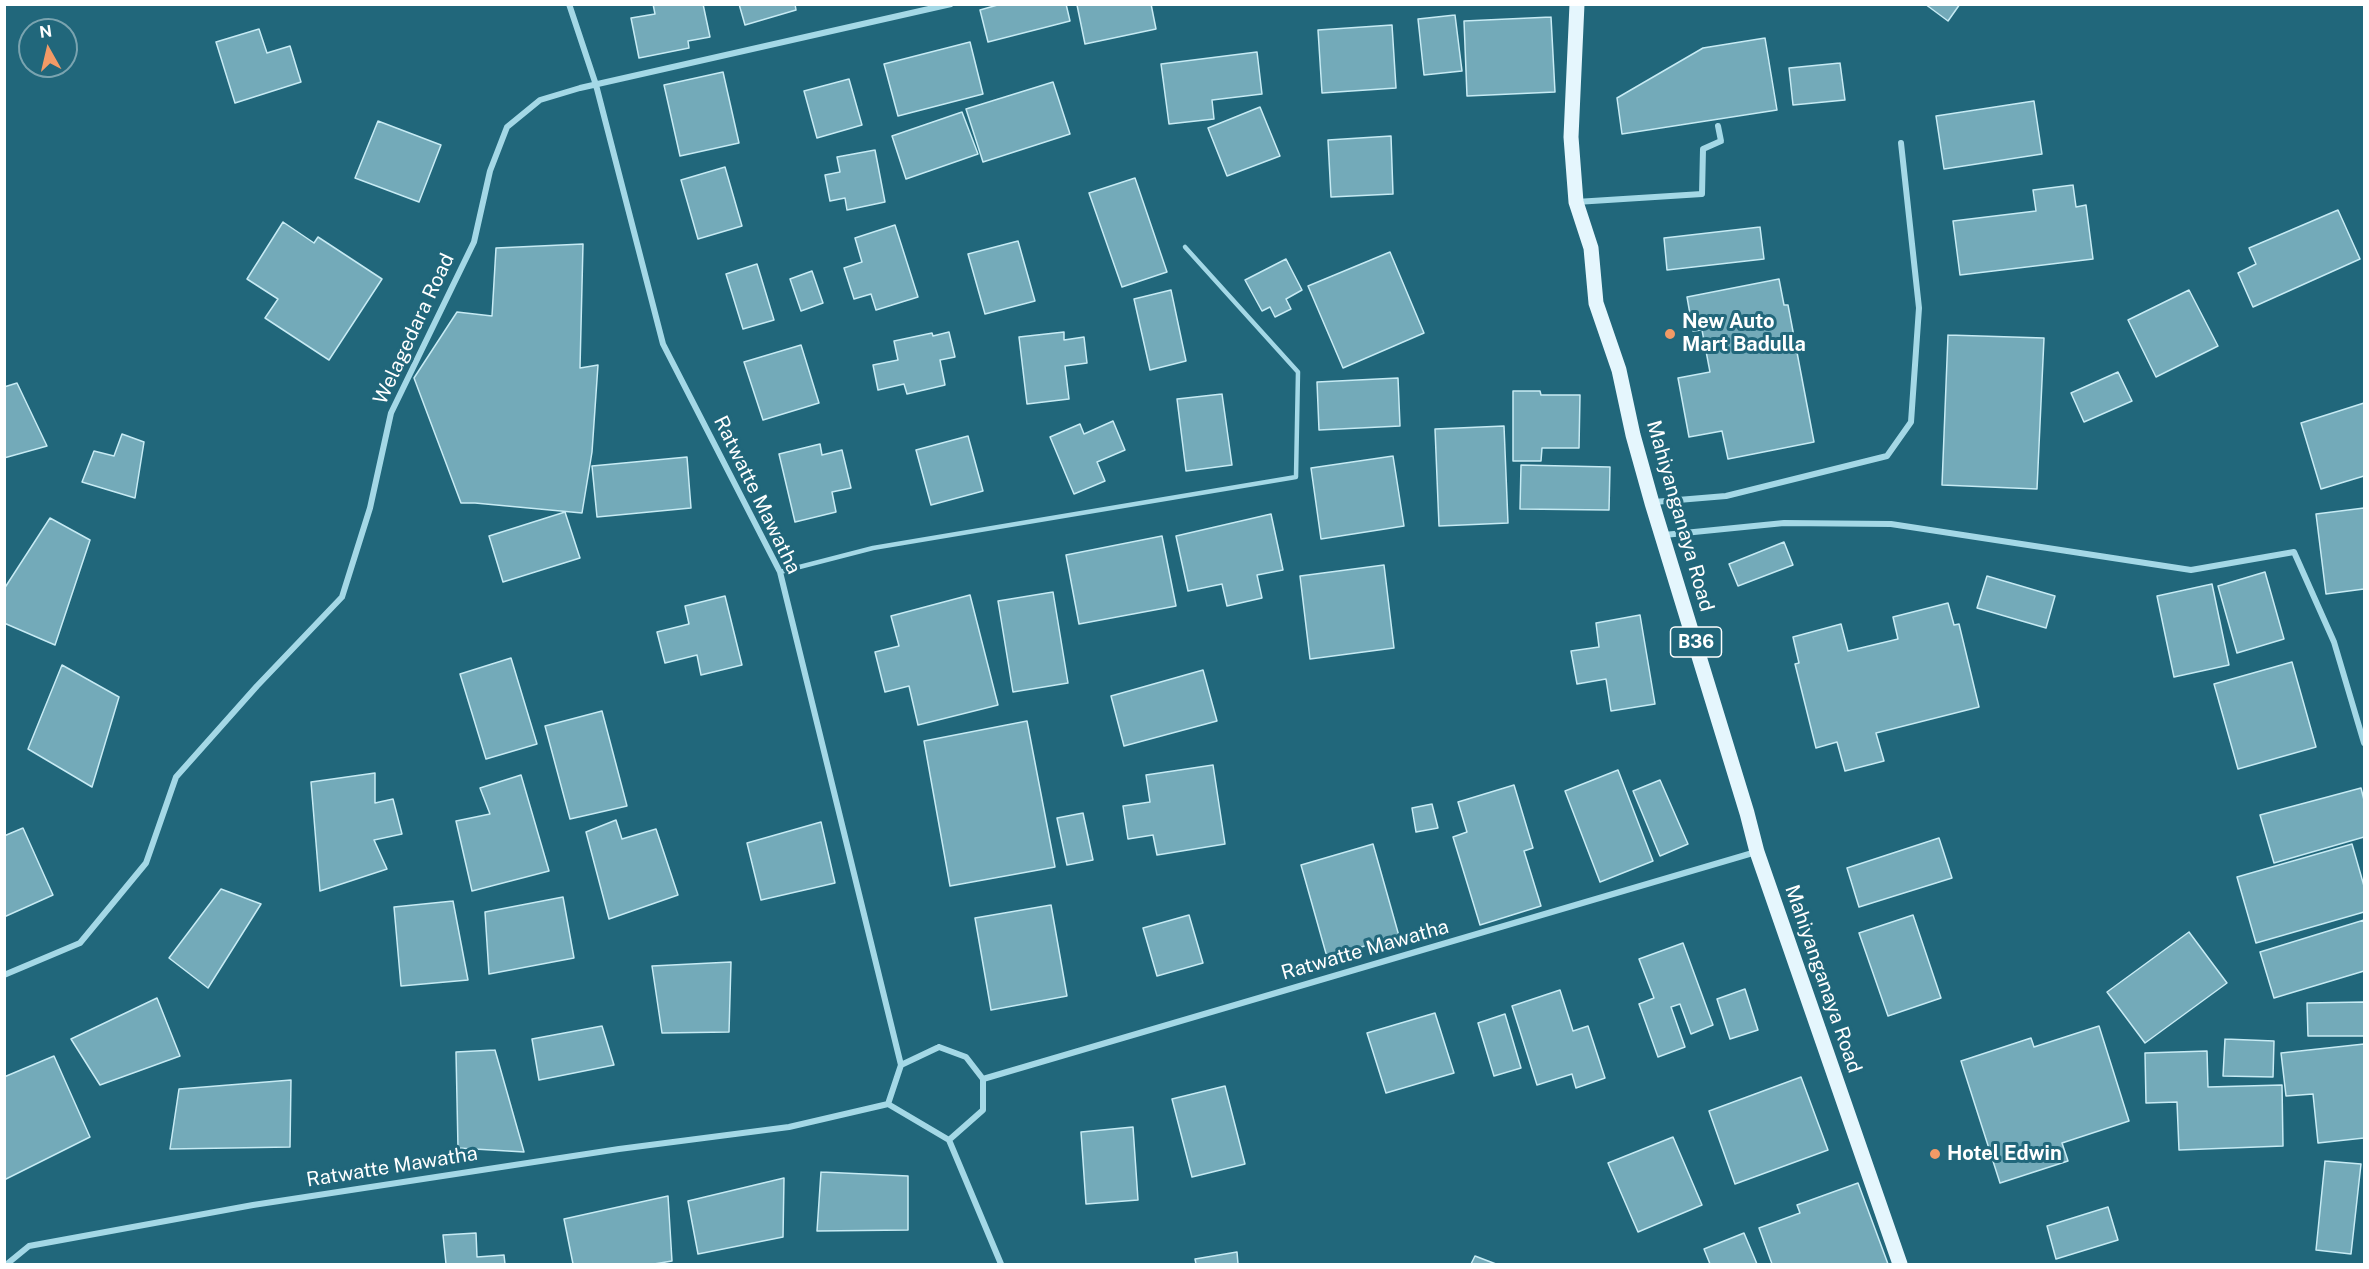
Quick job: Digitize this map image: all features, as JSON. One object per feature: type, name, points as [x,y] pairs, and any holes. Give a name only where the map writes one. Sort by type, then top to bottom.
[{"type":"main road","name":"Mahiyanganaya Road","points":[[1577,4],[1571,137],[1576,202],[1591,248],[1596,303],[1619,370],[1633,435],[1652,502],[1757,852],[1900,1264]]},
{"type":"street","name":"Ratwatte Mawatha","points":[[569,4],[596,85],[663,344],[780,572],[901,1065]]},
{"type":"street","name":"Welagedara Road","points":[[4,975],[80,943],[146,863],[176,777],[257,686],[342,597],[370,508],[391,413],[474,242],[490,171],[507,127],[540,100],[733,52],[951,4]]},
{"type":"street","points":[[1576,202],[1702,194],[1703,149],[1721,141],[1718,126]]},
{"type":"street","points":[[1652,502],[1726,496],[1887,456],[1893,448],[1911,422],[1919,308],[1901,143]]},
{"type":"street","points":[[1663,535],[1784,523],[1891,524],[2192,570],[2294,552],[2334,642],[2364,743]]},
{"type":"street","name":"Ratwatte Mawatha","points":[[983,1079],[1757,852]]},
{"type":"street","points":[[949,1140],[983,1110],[983,1079],[966,1057],[939,1047],[901,1065],[888,1104],[949,1140],[1001,1264]]},
{"type":"street","name":"Ratwatte Mawatha","points":[[8,1264],[29,1246],[253,1205],[619,1149],[789,1127],[888,1104]]},
{"type":"lane","points":[[780,572],[873,548],[1296,477],[1298,372],[1185,247]]},
{"type":"building","points":[[653,4],[703,4],[710,37],[688,41],[689,48],[639,58],[631,18],[655,14]]},
{"type":"building","points":[[739,4],[795,4],[796,10],[745,25]]},
{"type":"building","points":[[1001,4],[1066,4],[1070,21],[988,42],[980,10]]},
{"type":"building","points":[[1151,4],[1156,29],[1085,44],[1077,5]]},
{"type":"building","points":[[1925,4],[1960,4],[1948,21]]},
{"type":"building","points":[[1455,15],[1462,71],[1424,75],[1418,19]]},
{"type":"building","points":[[1551,17],[1555,92],[1467,96],[1464,21]]},
{"type":"building","points":[[1392,25],[1396,88],[1322,93],[1318,30]]},
{"type":"building","points":[[259,29],[267,53],[290,46],[301,82],[235,103],[216,42]]},
{"type":"building","points":[[1765,38],[1777,110],[1622,134],[1617,98],[1703,48]]},
{"type":"building","points":[[970,42],[983,94],[898,116],[884,64]]},
{"type":"building","points":[[1257,52],[1262,94],[1212,100],[1214,119],[1169,124],[1161,64]]},
{"type":"building","points":[[1840,63],[1845,100],[1793,105],[1789,68]]},
{"type":"building","points":[[723,72],[739,143],[680,156],[664,85]]},
{"type":"building","points":[[849,79],[862,125],[817,138],[804,91]]},
{"type":"building","points":[[1053,82],[1070,134],[983,162],[966,109]]},
{"type":"building","points":[[2034,101],[2042,154],[1944,169],[1936,116]]},
{"type":"building","points":[[1260,107],[1280,156],[1227,176],[1208,128]]},
{"type":"building","points":[[962,112],[978,154],[906,179],[892,136]]},
{"type":"building","points":[[378,121],[441,145],[419,202],[355,178]]},
{"type":"building","points":[[1391,136],[1393,194],[1331,197],[1328,140]]},
{"type":"building","points":[[875,150],[885,202],[847,210],[845,198],[830,201],[825,175],[840,172],[837,157]]},
{"type":"building","points":[[725,167],[742,226],[698,239],[681,180]]},
{"type":"building","points":[[1135,178],[1167,272],[1122,287],[1089,193]]},
{"type":"building","points":[[2073,185],[2076,207],[2086,205],[2093,259],[1960,275],[1953,221],[2036,211],[2033,190]]},
{"type":"building","points":[[2338,210],[2360,259],[2253,307],[2238,273],[2256,264],[2249,248]]},
{"type":"building","points":[[283,222],[314,243],[318,237],[382,279],[329,360],[265,318],[278,299],[247,279]]},
{"type":"building","points":[[895,225],[918,297],[876,310],[871,294],[854,299],[844,268],[862,262],[855,238]]},
{"type":"building","points":[[1760,227],[1764,259],[1667,270],[1664,238]]},
{"type":"building","points":[[1018,241],[1035,301],[985,314],[968,254]]},
{"type":"building","points":[[583,244],[580,368],[598,365],[592,452],[582,513],[461,503],[414,378],[457,312],[492,316],[496,248]]},
{"type":"building","points":[[1390,252],[1424,333],[1343,368],[1308,286]]},
{"type":"building","points":[[1286,259],[1302,290],[1286,299],[1291,309],[1275,317],[1270,307],[1262,311],[1245,280]]},
{"type":"building","points":[[757,264],[774,320],[743,329],[726,274]]},
{"type":"building","points":[[812,271],[823,303],[801,311],[790,279]]},
{"type":"building","points":[[1779,279],[1784,305],[1788,305],[1814,442],[1728,459],[1722,431],[1689,437],[1678,378],[1710,372],[1702,330],[1693,331],[1687,297]]},
{"type":"building","points":[[1171,290],[1186,361],[1150,370],[1134,299]]},
{"type":"building","points":[[2189,290],[2218,346],[2156,377],[2128,320]]},
{"type":"building","points":[[949,332],[955,357],[940,360],[945,385],[907,394],[904,384],[878,390],[873,365],[898,360],[894,341]]},
{"type":"building","points":[[1064,332],[1064,340],[1084,337],[1087,363],[1065,366],[1069,399],[1027,404],[1019,337]]},
{"type":"building","points":[[1948,335],[2044,338],[2037,489],[1942,485]]},
{"type":"building","points":[[801,345],[819,403],[763,420],[744,362]]},
{"type":"building","points":[[2118,372],[2132,401],[2084,422],[2071,393]]},
{"type":"building","points":[[1398,378],[1400,426],[1319,430],[1317,382]]},
{"type":"building","points":[[17,383],[47,446],[4,458],[4,387]]},
{"type":"building","points":[[1513,391],[1540,391],[1541,395],[1580,395],[1579,448],[1542,448],[1541,461],[1513,461]]},
{"type":"building","points":[[1222,394],[1232,465],[1186,471],[1177,399]]},
{"type":"building","points":[[2364,403],[2364,476],[2321,489],[2301,423]]},
{"type":"building","points":[[1113,421],[1125,450],[1097,462],[1105,481],[1074,494],[1050,437],[1080,424],[1084,434]]},
{"type":"building","points":[[1504,426],[1508,523],[1439,526],[1435,429]]},
{"type":"building","points":[[122,434],[144,442],[135,498],[82,482],[94,451],[114,456]]},
{"type":"building","points":[[968,436],[983,491],[931,505],[916,450]]},
{"type":"building","points":[[820,444],[822,455],[842,450],[851,488],[832,492],[836,512],[795,522],[779,454]]},
{"type":"building","points":[[1393,456],[1404,526],[1321,539],[1311,468]]},
{"type":"building","points":[[687,457],[691,508],[597,517],[592,466]]},
{"type":"building","points":[[1521,465],[1610,467],[1609,510],[1520,509]]},
{"type":"building","points":[[2364,508],[2364,589],[2326,594],[2316,514]]},
{"type":"building","points":[[565,512],[580,558],[503,582],[489,536]]},
{"type":"building","points":[[1271,514],[1283,570],[1257,575],[1262,598],[1227,606],[1222,584],[1188,591],[1176,536]]},
{"type":"building","points":[[50,518],[90,540],[55,645],[4,623],[4,589]]},
{"type":"building","points":[[1162,536],[1176,606],[1079,624],[1066,555]]},
{"type":"building","points":[[1784,542],[1793,565],[1738,586],[1729,564]]},
{"type":"building","points":[[1384,565],[1394,648],[1310,659],[1300,576]]},
{"type":"building","points":[[2265,572],[2284,639],[2237,653],[2218,586]]},
{"type":"building","points":[[1987,576],[2055,596],[2046,628],[1977,608]]},
{"type":"building","points":[[2212,584],[2229,665],[2174,677],[2157,596]]},
{"type":"building","points":[[1053,592],[1068,683],[1013,692],[998,601]]},
{"type":"building","points":[[970,595],[998,705],[918,725],[909,686],[885,692],[875,652],[899,646],[891,616]]},
{"type":"building","points":[[725,596],[742,665],[701,675],[697,655],[665,663],[657,632],[689,624],[685,606]]},
{"type":"building","points":[[1948,603],[1954,625],[1959,624],[1979,707],[1876,733],[1884,761],[1845,771],[1837,742],[1816,748],[1795,664],[1799,663],[1793,637],[1841,624],[1848,651],[1898,639],[1893,617]]},
{"type":"building","points":[[1640,615],[1655,704],[1611,711],[1606,679],[1577,684],[1571,651],[1599,647],[1596,623]]},
{"type":"building","points":[[511,658],[537,744],[486,759],[460,674]]},
{"type":"building","points":[[2292,662],[2316,747],[2238,769],[2214,684]]},
{"type":"building","points":[[62,665],[119,697],[92,787],[28,749]]},
{"type":"building","points":[[1203,670],[1217,721],[1124,746],[1111,696]]},
{"type":"building","points":[[602,711],[627,806],[570,819],[545,726]]},
{"type":"building","points":[[1027,721],[1055,867],[950,886],[924,741]]},
{"type":"building","points":[[1213,765],[1225,844],[1157,855],[1153,835],[1128,839],[1123,806],[1150,802],[1146,775]]},
{"type":"building","points":[[1618,770],[1653,861],[1600,882],[1565,791]]},
{"type":"building","points":[[375,773],[375,803],[393,799],[402,834],[374,840],[387,869],[320,891],[311,782]]},
{"type":"building","points":[[521,775],[549,871],[472,891],[456,821],[490,814],[480,788]]},
{"type":"building","points":[[1660,780],[1688,844],[1660,856],[1633,791]]},
{"type":"building","points":[[1514,785],[1533,848],[1524,851],[1541,906],[1480,925],[1453,837],[1467,832],[1458,802]]},
{"type":"building","points":[[2361,788],[2364,800],[2364,837],[2274,863],[2260,815]]},
{"type":"building","points":[[1432,804],[1438,828],[1416,832],[1412,808]]},
{"type":"building","points":[[1083,813],[1093,860],[1067,865],[1057,818]]},
{"type":"building","points":[[616,820],[622,839],[656,829],[678,895],[609,919],[586,832]]},
{"type":"building","points":[[821,822],[835,883],[761,900],[747,843]]},
{"type":"building","points":[[23,828],[53,895],[4,917],[4,836]]},
{"type":"building","points":[[1939,838],[1952,878],[1859,907],[1847,868]]},
{"type":"building","points":[[1373,844],[1399,936],[1327,957],[1301,865]]},
{"type":"building","points":[[2352,844],[2364,886],[2364,912],[2256,943],[2237,877]]},
{"type":"building","points":[[221,889],[261,904],[208,988],[169,958]]},
{"type":"building","points":[[563,897],[574,958],[489,974],[485,912]]},
{"type":"building","points":[[453,901],[468,980],[401,986],[394,907]]},
{"type":"building","points":[[1051,905],[1067,996],[991,1010],[975,918]]},
{"type":"building","points":[[1189,915],[1203,963],[1157,976],[1143,928]]},
{"type":"building","points":[[1913,915],[1941,998],[1888,1016],[1859,933]]},
{"type":"building","points":[[2364,920],[2364,971],[2274,998],[2260,952]]},
{"type":"building","points":[[2189,932],[2227,983],[2145,1043],[2107,992]]},
{"type":"building","points":[[1683,943],[1713,1025],[1691,1034],[1680,1004],[1671,1007],[1685,1047],[1658,1057],[1639,1004],[1654,998],[1639,959]]},
{"type":"building","points":[[731,962],[729,1032],[662,1033],[652,966]]},
{"type":"building","points":[[1745,989],[1758,1030],[1730,1039],[1717,999]]},
{"type":"building","points":[[1560,990],[1573,1031],[1588,1026],[1605,1078],[1576,1088],[1572,1074],[1537,1085],[1512,1006]]},
{"type":"building","points":[[157,998],[180,1056],[100,1085],[71,1039]]},
{"type":"building","points":[[2364,1002],[2364,1036],[2308,1036],[2307,1003]]},
{"type":"building","points":[[1435,1013],[1454,1073],[1386,1093],[1367,1033]]},
{"type":"building","points":[[1505,1014],[1521,1068],[1494,1076],[1478,1023]]},
{"type":"building","points":[[602,1026],[614,1065],[539,1080],[532,1039]]},
{"type":"building","points":[[2099,1026],[2129,1121],[2062,1143],[2068,1161],[2000,1183],[1961,1061],[2031,1038],[2034,1047]]},
{"type":"building","points":[[2225,1039],[2274,1041],[2273,1077],[2223,1076]]},
{"type":"building","points":[[2364,1044],[2364,1138],[2318,1143],[2313,1094],[2286,1096],[2281,1053]]},
{"type":"building","points":[[495,1050],[524,1152],[458,1148],[456,1052]]},
{"type":"building","points":[[2207,1051],[2208,1087],[2282,1085],[2283,1146],[2179,1150],[2177,1102],[2146,1103],[2145,1053]]},
{"type":"building","points":[[54,1056],[90,1137],[4,1180],[4,1077]]},
{"type":"building","points":[[1801,1077],[1828,1150],[1735,1184],[1709,1111]]},
{"type":"building","points":[[291,1080],[290,1147],[170,1149],[179,1089]]},
{"type":"building","points":[[1225,1086],[1245,1164],[1192,1177],[1172,1099]]},
{"type":"building","points":[[1133,1127],[1138,1200],[1086,1204],[1081,1132]]},
{"type":"building","points":[[1673,1137],[1702,1205],[1638,1232],[1608,1163]]},
{"type":"building","points":[[2325,1161],[2361,1164],[2351,1254],[2316,1250]]},
{"type":"building","points":[[821,1172],[908,1176],[908,1230],[817,1231]]},
{"type":"building","points":[[784,1178],[783,1237],[698,1254],[688,1201]]},
{"type":"building","points":[[1858,1183],[1888,1264],[1772,1264],[1759,1228],[1800,1213],[1797,1205]]},
{"type":"building","points":[[668,1196],[672,1261],[654,1264],[573,1264],[564,1219]]},
{"type":"building","points":[[2108,1207],[2118,1240],[2056,1259],[2047,1226]]},
{"type":"building","points":[[476,1233],[477,1257],[504,1255],[505,1264],[446,1264],[443,1235]]},
{"type":"building","points":[[1744,1233],[1757,1264],[1710,1264],[1704,1249]]},
{"type":"building","points":[[1237,1252],[1238,1264],[1196,1264],[1195,1259]]},
{"type":"building","points":[[1475,1256],[1496,1264],[1471,1264]]},
{"type":"place","name":"New Auto Mart Badulla","points":[[1670,334]]},
{"type":"place","name":"Hotel Edwin","points":[[1935,1154]]}]
